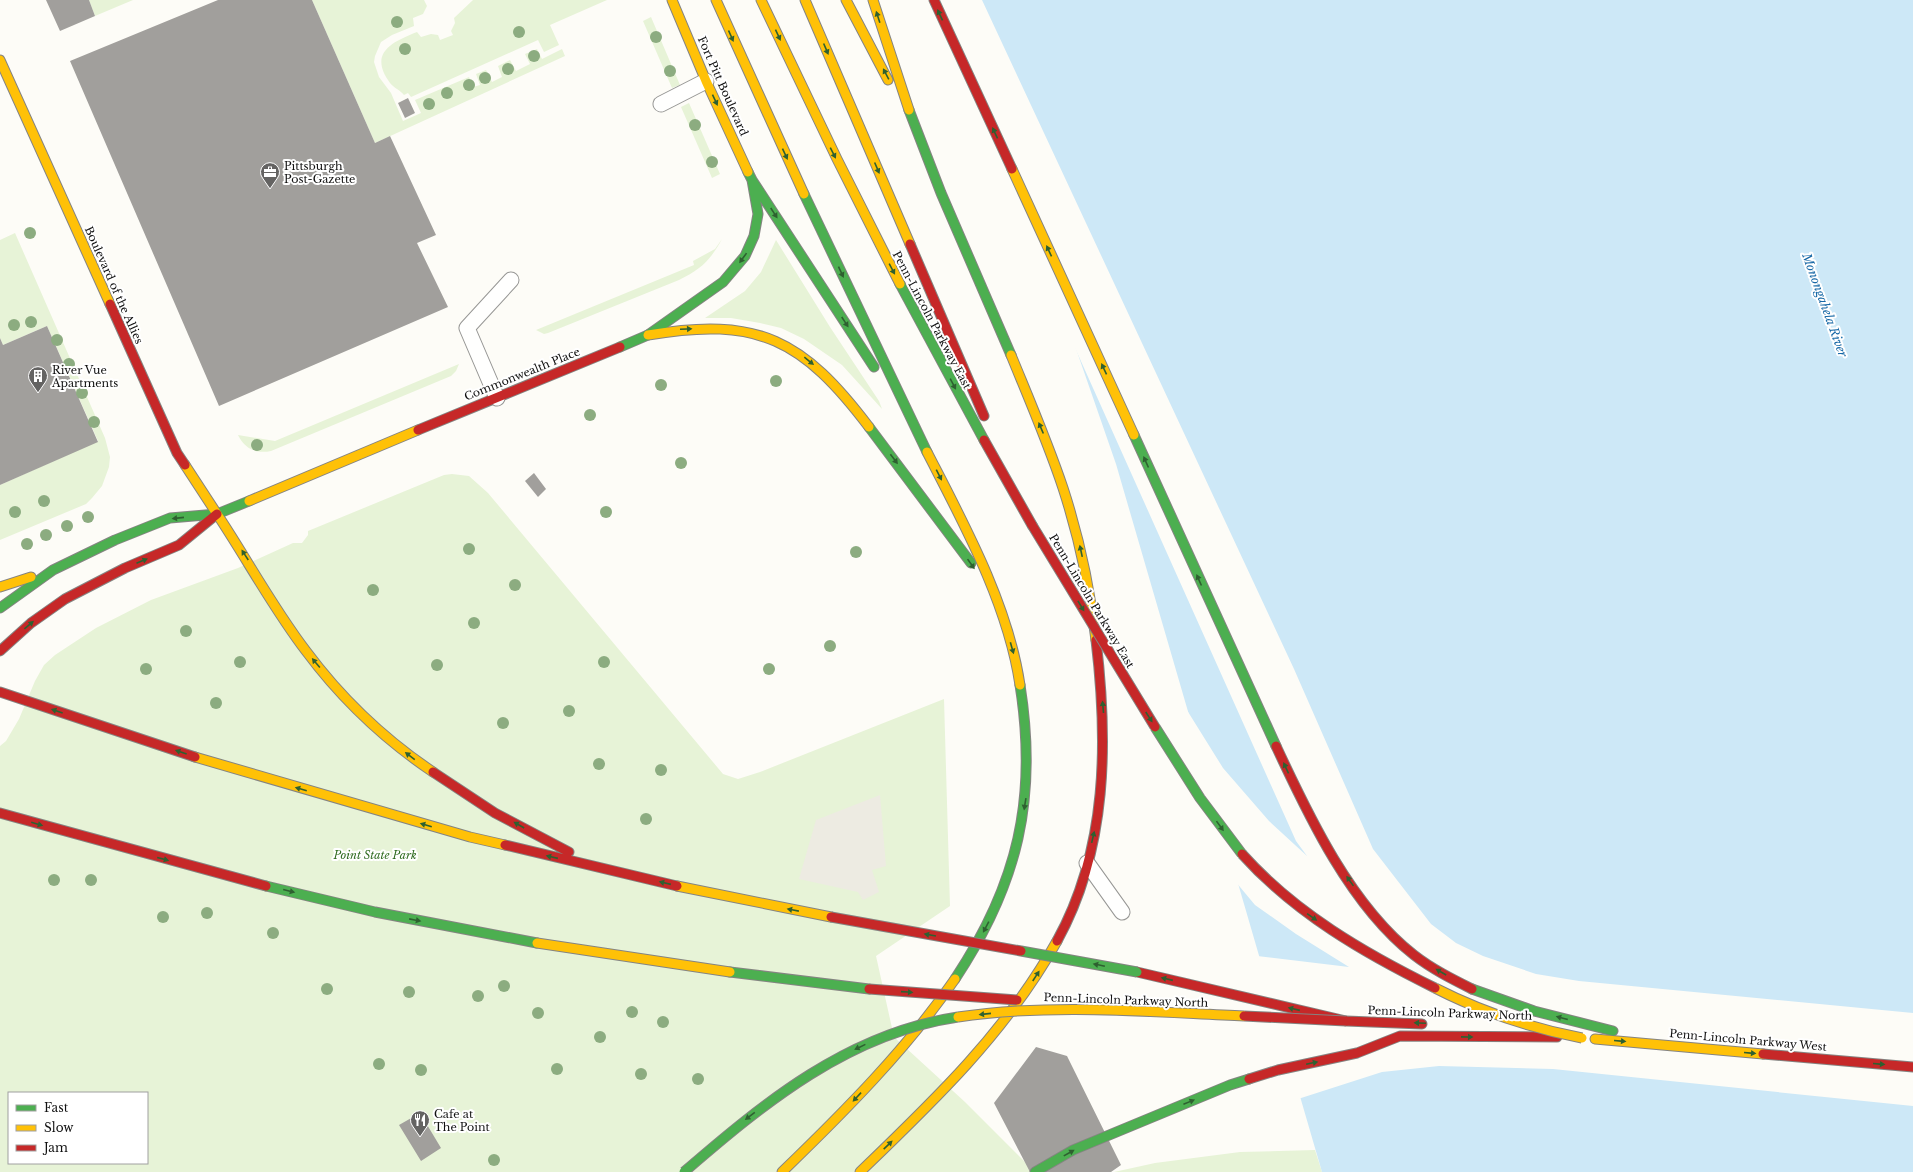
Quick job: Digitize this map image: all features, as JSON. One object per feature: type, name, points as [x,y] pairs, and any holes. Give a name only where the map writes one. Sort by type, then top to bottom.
[{"type":"main road","name":"Fort Pitt Boulevard","points":[[672,0],[706,81],[752,180]]},
{"type":"main road","points":[[716,0],[788,159],[922,440],[964,523],[1002,610],[1016,659],[1024,705],[1028,746],[1027,789],[1020,833],[1009,874],[992,914],[973,951],[932,1008],[891,1060],[850,1104],[782,1172]]},
{"type":"main road","name":"Penn-Lincoln Parkway East","points":[[761,0],[815,117],[884,254],[956,390],[1032,525],[1139,703],[1206,807],[1226,835],[1273,886],[1296,906],[1323,925],[1394,968],[1446,994],[1501,1017],[1538,1028],[1582,1038]]},
{"type":"main road","points":[[805,0],[988,425]]},
{"type":"main road","points":[[846,0],[917,134]]},
{"type":"main road","points":[[860,1172],[960,1073],[1021,998],[1060,935],[1075,901],[1087,863],[1098,817],[1103,770],[1104,723],[1099,660],[1091,597],[1080,545],[1064,490],[1046,438],[917,134],[873,0]]},
{"type":"main road","name":"Penn-Lincoln Parkway North","points":[[934,0],[1299,795],[1342,869],[1362,898],[1388,930],[1413,954],[1439,972],[1469,988],[1509,1004],[1617,1031],[1503,1027]]},
{"type":"main road","name":"Boulevard of the Allies","points":[[0,60],[177,453],[306,652],[341,693],[396,745],[453,786],[544,839],[604,869]]},
{"type":"main road","points":[[752,180],[922,440]]},
{"type":"main road","name":"Commonwealth Place","points":[[0,651],[31,623],[65,599],[125,568],[179,545],[217,514],[648,335],[723,282],[745,256],[754,236],[758,214],[752,180]]},
{"type":"main road","points":[[648,335],[680,329],[714,327],[758,334],[784,344],[809,360],[839,390],[868,425],[943,523],[1002,610]]},
{"type":"main road","points":[[995,439],[1032,525]]},
{"type":"main road","name":"Commonwealth Place","points":[[0,608],[53,570],[115,540],[170,518],[217,514]]},
{"type":"main road","points":[[0,587],[53,570]]},
{"type":"main road","points":[[0,692],[218,765],[470,837],[717,895],[831,917],[1083,961],[1346,1021]]},
{"type":"main road","points":[[0,813],[220,874],[375,912],[498,936],[614,955],[745,975],[868,989],[1253,1018],[1361,1031]]},
{"type":"main road","name":"Penn-Lincoln Parkway North","points":[[684,1172],[736,1127],[790,1087],[835,1059],[877,1039],[922,1025],[969,1016],[1014,1011],[1077,1009],[1432,1024]]},
{"type":"main road","points":[[1377,1033],[1400,1036]]},
{"type":"main road","name":"Penn-Lincoln Parkway North","points":[[1035,1172],[1073,1150],[1230,1085],[1278,1070],[1357,1053],[1400,1036],[1582,1038]]},
{"type":"main road","name":"Penn-Lincoln Parkway West","points":[[1582,1038],[1913,1067]]},
{"type":"main road","points":[[1874,1054],[1913,1058]]},
{"type":"lane","points":[[661,104],[706,81]]},
{"type":"lane","points":[[497,398],[467,328],[511,280]]},
{"type":"lane","points":[[1087,863],[1122,912]]},
{"type":"green space","points":[[89,0],[133,0],[95,16]]},
{"type":"green space","points":[[312,0],[424,0],[427,6],[423,14],[413,18],[414,26],[392,35],[381,42],[375,56],[374,62],[379,77],[391,93],[403,121],[421,113],[415,100],[469,77],[473,87],[480,85],[476,74],[486,70],[492,82],[502,77],[498,66],[510,60],[516,71],[530,64],[525,54],[537,49],[542,59],[562,49],[565,56],[375,143]]},
{"type":"green space","points":[[473,0],[607,0],[550,25],[559,45],[544,52],[538,40],[411,97],[408,93],[404,95],[392,85],[384,73],[381,64],[382,56],[386,50],[399,40],[417,32],[421,37],[431,34],[438,35],[440,40],[453,35],[451,31],[455,23],[454,18]]},
{"type":"green space","points":[[651,17],[680,85],[672,88],[643,21]]},
{"type":"green space","points":[[689,103],[720,174],[712,178],[681,107]]},
{"type":"green space","points":[[15,233],[105,438],[110,457],[109,467],[102,486],[86,504],[0,540],[0,485],[98,441],[47,326],[3,345],[0,338],[0,240]]},
{"type":"green space","points":[[722,239],[709,259],[704,264],[679,280],[548,333],[544,334],[536,330],[694,265],[693,261],[715,249]]},
{"type":"green space","points":[[776,240],[830,327],[879,401],[882,409],[842,365],[804,339],[781,328],[760,323],[731,318],[705,318],[745,291],[761,272]]},
{"type":"green space","points":[[459,364],[456,371],[451,376],[271,451],[256,451],[244,444],[238,435],[275,441]]},
{"type":"green space","name":"Point State Park","points":[[452,474],[469,476],[488,493],[723,774],[738,779],[760,772],[944,699],[950,906],[876,956],[894,1037],[965,1102],[1035,1172],[0,1172],[0,746],[6,741],[19,719],[35,681],[44,665],[55,655],[96,628],[151,600],[238,568],[293,543],[302,543],[308,535],[308,531],[444,475]]},
{"type":"green space","points":[[1315,1150],[1322,1172],[1114,1172],[1155,1163],[1240,1152]]},
{"type":"shaded area","points":[[880,795],[886,866],[872,870],[879,892],[863,900],[858,892],[799,879],[816,820]]},
{"type":"water","name":"Monongahela River","points":[[955,0],[1913,0],[1913,1172],[1322,1172],[1116,464]]},
{"type":"pier","points":[[953,0],[982,0],[1294,669],[1373,849],[1431,924],[1456,943],[1483,956],[1536,974],[1579,981],[1913,1013],[1913,1106],[1553,1069],[1439,1066],[1382,1072],[1298,1099],[1257,956],[1349,967],[1296,934],[1255,905],[1235,881],[1185,707],[1223,768],[1269,821],[1307,856],[1296,841],[1067,330]]},
{"type":"building","points":[[46,0],[89,0],[95,16],[60,31]]},
{"type":"building","name":"Pittsburgh Post-Gazette","points":[[218,0],[312,0],[375,143],[390,136],[436,235],[417,243],[448,307],[219,406],[70,61]]},
{"type":"building","points":[[408,98],[415,113],[405,118],[398,103]]},
{"type":"building","name":"River Vue Apartments","points":[[47,326],[98,442],[0,485],[0,338],[3,345]]},
{"type":"building","points":[[534,473],[546,489],[538,497],[525,481]]},
{"type":"building","points":[[1036,1047],[1067,1056],[1121,1165],[1111,1172],[1030,1172],[994,1103]]},
{"type":"building","name":"Cafe at The Point","points":[[420,1113],[441,1148],[421,1161],[399,1125]]},
{"type":"traffic: fast","points":[[909,110],[941,193],[1011,355]]},
{"type":"traffic: fast","points":[[620,347],[648,335],[723,282],[745,256],[754,236],[758,214],[752,180],[748,172]]},
{"type":"traffic: fast","points":[[752,180],[874,367]]},
{"type":"traffic: fast","points":[[804,194],[927,452]]},
{"type":"traffic: fast","points":[[900,284],[984,440]]},
{"type":"traffic: fast","points":[[869,427],[971,563]]},
{"type":"traffic: fast","points":[[1134,435],[1276,746]]},
{"type":"traffic: fast","points":[[0,608],[53,570],[115,540],[170,518],[217,514],[249,501]]},
{"type":"traffic: fast","points":[[955,979],[977,944],[994,909],[1008,874],[1018,839],[1024,803],[1026,765],[1025,726],[1020,685]]},
{"type":"traffic: fast","points":[[1155,727],[1200,798],[1242,854]]},
{"type":"traffic: fast","points":[[266,886],[375,912],[537,943]]},
{"type":"traffic: fast","points":[[1021,951],[1137,972]]},
{"type":"traffic: fast","points":[[730,972],[869,989]]},
{"type":"traffic: fast","points":[[1472,989],[1534,1011],[1613,1031]]},
{"type":"traffic: fast","points":[[684,1172],[746,1120],[810,1074],[881,1038],[918,1025],[958,1017]]},
{"type":"traffic: fast","points":[[1035,1172],[1073,1150],[1230,1085],[1249,1079]]},
{"type":"traffic: slow","points":[[672,0],[706,81],[748,172]]},
{"type":"traffic: slow","points":[[716,0],[804,194]]},
{"type":"traffic: slow","points":[[761,0],[837,159],[900,284]]},
{"type":"traffic: slow","points":[[805,0],[910,244]]},
{"type":"traffic: slow","points":[[846,0],[888,80]]},
{"type":"traffic: slow","points":[[873,0],[909,110]]},
{"type":"traffic: slow","points":[[0,60],[110,304]]},
{"type":"traffic: slow","points":[[1012,169],[1134,435]]},
{"type":"traffic: slow","points":[[648,335],[687,330],[720,329],[749,333],[775,341],[799,355],[822,373],[845,397],[869,427]]},
{"type":"traffic: slow","points":[[1011,355],[1051,454],[1069,507],[1091,602],[1096,640]]},
{"type":"traffic: slow","points":[[249,501],[418,430]]},
{"type":"traffic: slow","points":[[927,452],[970,536],[995,595],[1006,625],[1020,685]]},
{"type":"traffic: slow","points":[[185,465],[217,514]]},
{"type":"traffic: slow","points":[[217,514],[282,618],[319,668],[364,717],[397,746],[433,772]]},
{"type":"traffic: slow","points":[[0,587],[31,577]]},
{"type":"traffic: slow","points":[[195,757],[470,837],[505,845]]},
{"type":"traffic: slow","points":[[677,886],[831,917]]},
{"type":"traffic: slow","points":[[860,1172],[915,1119],[968,1064],[1016,1005],[1057,941]]},
{"type":"traffic: slow","points":[[537,943],[730,972]]},
{"type":"traffic: slow","points":[[782,1172],[873,1080],[916,1031],[955,979]]},
{"type":"traffic: slow","points":[[1435,988],[1488,1012],[1525,1024],[1582,1038]]},
{"type":"traffic: slow","points":[[958,1017],[1029,1010],[1065,1009],[1244,1016]]},
{"type":"traffic: slow","points":[[1595,1039],[1763,1054]]},
{"type":"traffic: jam","points":[[934,0],[1012,169]]},
{"type":"traffic: jam","points":[[910,244],[984,416]]},
{"type":"traffic: jam","points":[[110,304],[177,453],[185,465]]},
{"type":"traffic: jam","points":[[418,430],[620,347]]},
{"type":"traffic: jam","points":[[984,440],[1032,525]]},
{"type":"traffic: jam","points":[[0,651],[31,623],[65,599],[125,568],[179,545],[217,514]]},
{"type":"traffic: jam","points":[[1032,525],[1155,727]]},
{"type":"traffic: jam","points":[[1057,941],[1074,906],[1086,869],[1095,832],[1100,794],[1102,717],[1096,640]]},
{"type":"traffic: jam","points":[[0,692],[195,757]]},
{"type":"traffic: jam","points":[[1276,746],[1303,802],[1334,859],[1370,912],[1391,935],[1414,955],[1450,978],[1472,989]]},
{"type":"traffic: jam","points":[[433,772],[495,813],[569,852]]},
{"type":"traffic: jam","points":[[0,813],[266,886]]},
{"type":"traffic: jam","points":[[505,845],[677,886]]},
{"type":"traffic: jam","points":[[1242,854],[1285,895],[1332,930],[1382,961],[1435,988]]},
{"type":"traffic: jam","points":[[831,917],[1021,951]]},
{"type":"traffic: jam","points":[[1137,972],[1346,1021],[1422,1024]]},
{"type":"traffic: jam","points":[[869,989],[1017,1000]]},
{"type":"traffic: jam","points":[[1244,1016],[1346,1021]]},
{"type":"traffic: jam","points":[[1249,1079],[1278,1070],[1357,1053],[1400,1036],[1557,1037]]},
{"type":"traffic: jam","points":[[1763,1054],[1913,1067]]},
{"type":"place","name":"Pittsburgh Post-Gazette","points":[[270,189]]},
{"type":"place","name":"River Vue Apartments","points":[[38,393]]},
{"type":"place","name":"Cafe at The Point","points":[[420,1137]]}]
